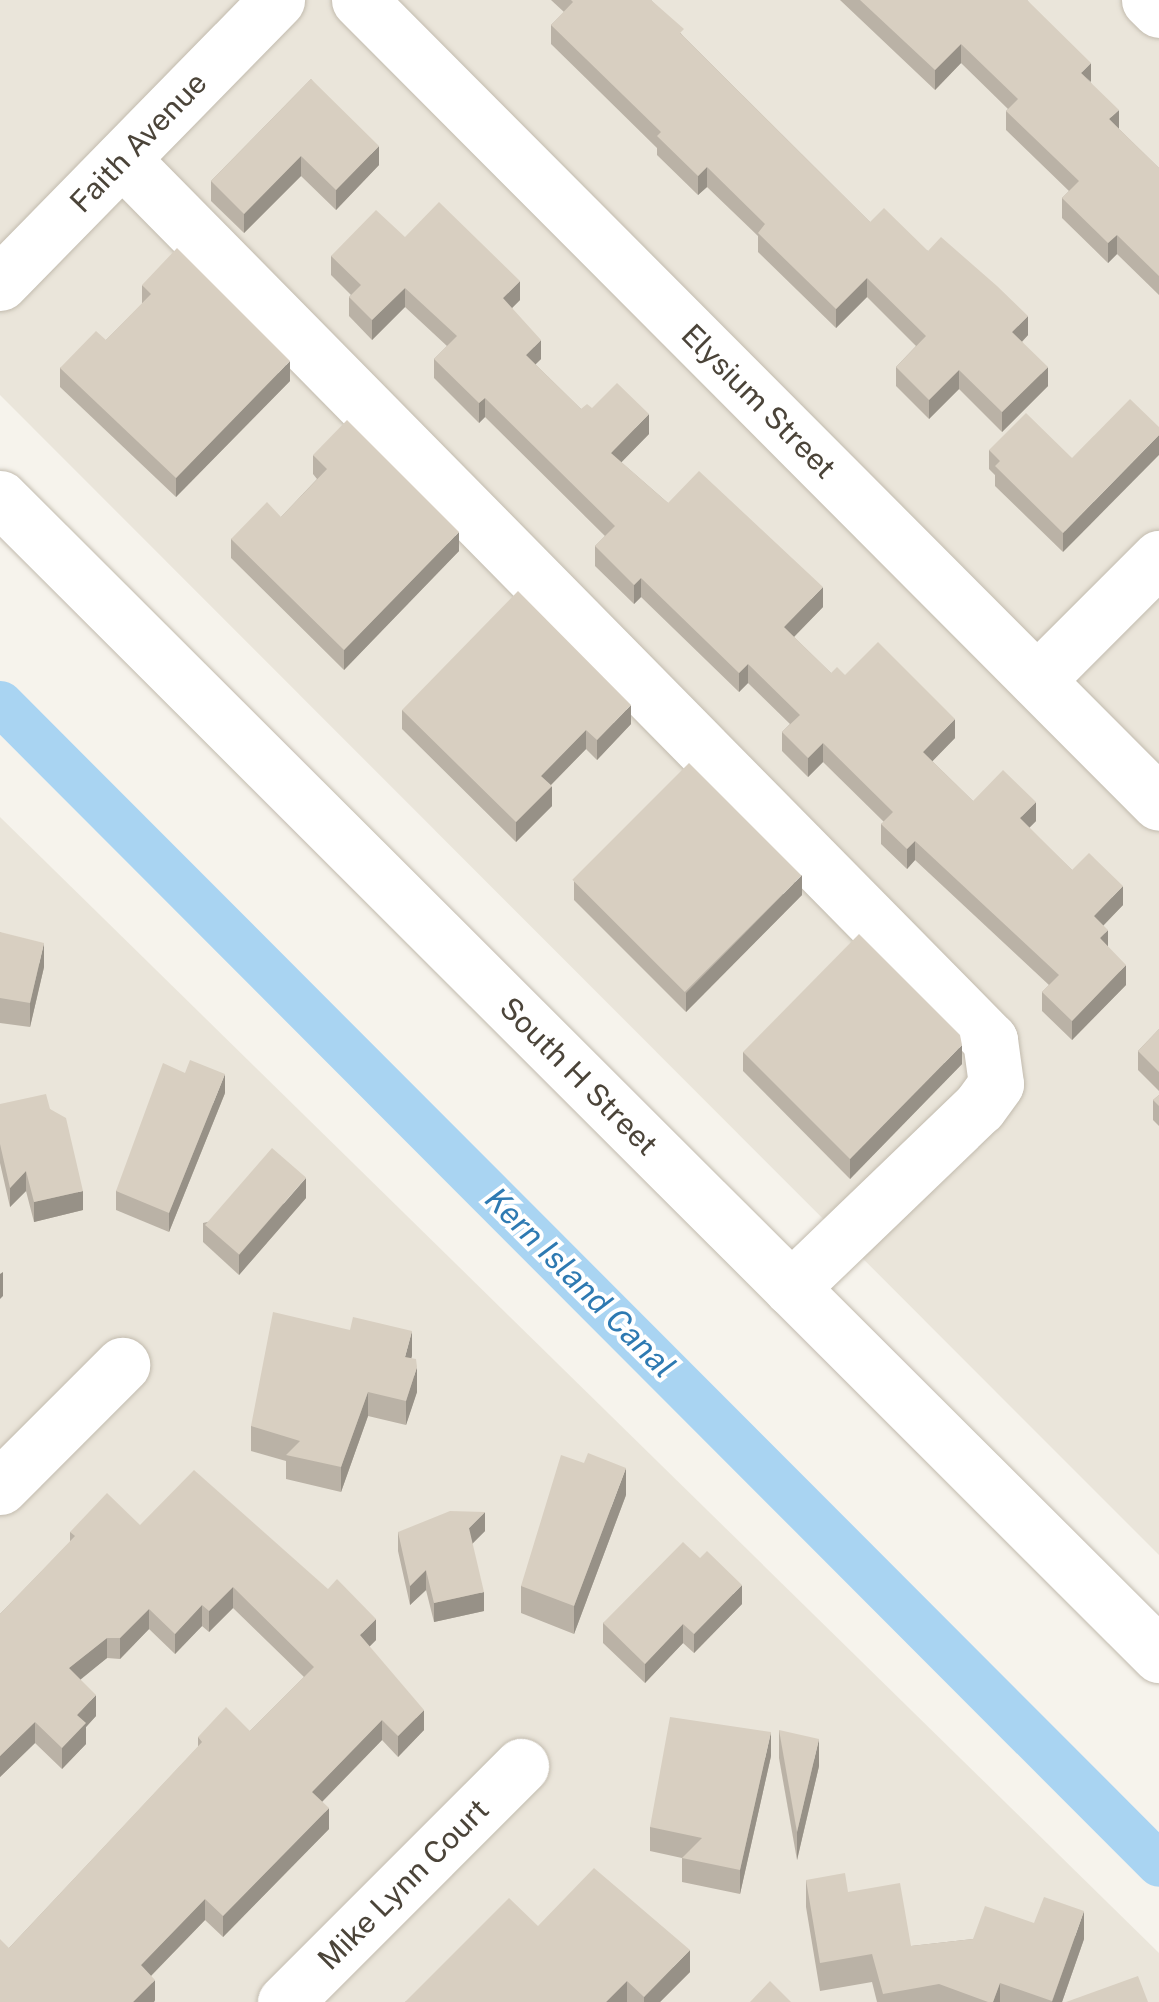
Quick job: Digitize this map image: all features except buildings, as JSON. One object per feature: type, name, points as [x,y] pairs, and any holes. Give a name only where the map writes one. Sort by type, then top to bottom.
[{"type":"street","name":"Faith Avenue","points":[[0,283],[277,0]]},
{"type":"street","name":"Elysium Street","points":[[359,0],[1159,803]]},
{"type":"street","points":[[1149,0],[1159,10]]},
{"type":"street","points":[[122,159],[990,1040],[996,1084],[979,1107],[791,1288]]},
{"type":"street","name":"South H Street","points":[[0,498],[1159,1654]]},
{"type":"street","points":[[1036,680],[1159,558]]},
{"type":"street","points":[[0,1487],[122,1365]]},
{"type":"street","name":"Mike Lynn Court","points":[[285,2002],[522,1766]]},
{"type":"shaded area","points":[[0,0],[1159,0],[1159,1555],[0,395]]},
{"type":"shaded area","points":[[0,817],[1159,1953],[1159,2002],[0,2002]]},
{"type":"waterway","name":"Kern Island Canal","points":[[0,703],[1159,1864]]}]
